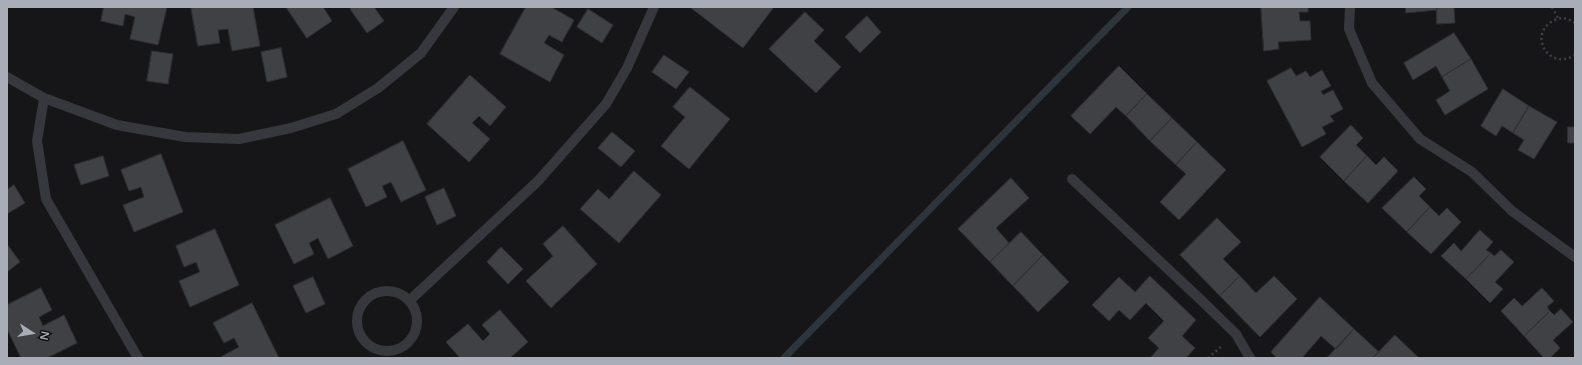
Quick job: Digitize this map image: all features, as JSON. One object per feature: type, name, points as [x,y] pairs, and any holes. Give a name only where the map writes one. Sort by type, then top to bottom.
[{"type":"lane","points":[[7,77],[44,98],[117,124],[185,136],[239,140],[291,128],[336,114],[378,88],[421,52],[454,7]]},
{"type":"lane","points":[[409,300],[538,181],[606,104],[627,68],[654,7]]},
{"type":"lane","points":[[1350,7],[1349,29],[1372,83],[1420,139],[1472,172],[1512,211],[1575,256]]},
{"type":"lane","points":[[44,98],[37,141],[46,199],[138,358]]},
{"type":"lane","points":[[1072,179],[1236,334],[1250,358]]},
{"type":"lane","points":[[391,291],[401,294],[409,300],[415,309],[417,320],[416,330],[412,339],[396,350],[387,352],[369,346],[358,331],[358,312],[364,303],[371,296],[381,292],[391,291]]},
{"type":"path","points":[[1552,7],[1558,18]]},
{"type":"path","points":[[1575,23],[1565,18],[1558,18],[1546,25],[1543,30],[1542,44],[1544,51],[1550,56],[1562,60],[1569,59],[1575,55]]},
{"type":"building","points":[[104,7],[167,7],[158,45],[130,39],[135,17],[125,14],[123,26],[101,21]]},
{"type":"building","points":[[191,7],[253,7],[260,46],[232,51],[228,29],[218,30],[220,43],[198,46]]},
{"type":"building","points":[[286,7],[323,7],[332,21],[307,38]]},
{"type":"building","points":[[352,7],[374,7],[384,21],[367,33],[350,9]]},
{"type":"building","points":[[526,7],[551,7],[574,20],[562,42],[549,35],[544,43],[564,55],[550,82],[500,54]]},
{"type":"building","points":[[774,7],[743,48],[691,8]]},
{"type":"building","points":[[1261,7],[1308,7],[1308,12],[1299,12],[1300,21],[1310,21],[1311,40],[1278,42],[1279,49],[1264,51]]},
{"type":"building","points":[[1406,7],[1437,7],[1437,10],[1406,13]]},
{"type":"building","points":[[1437,7],[1454,7],[1455,23],[1437,24]]},
{"type":"building","points":[[588,9],[613,25],[602,43],[577,27]]},
{"type":"building","points":[[805,12],[824,30],[814,41],[841,67],[816,93],[769,49]]},
{"type":"building","points":[[867,16],[881,32],[860,53],[845,37]]},
{"type":"building","points":[[1454,33],[1471,59],[1442,77],[1436,66],[1413,80],[1404,63]]},
{"type":"building","points":[[281,48],[287,77],[267,82],[261,52]]},
{"type":"building","points":[[152,51],[173,54],[168,84],[147,81]]},
{"type":"building","points":[[664,55],[689,72],[676,89],[652,72]]},
{"type":"building","points":[[1471,59],[1488,89],[1445,115],[1436,100],[1450,91],[1442,77]]},
{"type":"building","points":[[1119,66],[1147,94],[1126,116],[1116,107],[1090,134],[1071,116]]},
{"type":"building","points":[[1291,68],[1296,76],[1306,71],[1310,77],[1322,70],[1331,86],[1321,91],[1323,95],[1333,90],[1343,109],[1330,116],[1334,121],[1322,127],[1326,134],[1302,147],[1267,81]]},
{"type":"building","points":[[470,75],[506,107],[490,126],[479,116],[472,123],[490,139],[469,162],[427,124]]},
{"type":"building","points":[[690,87],[730,119],[689,169],[661,146],[685,117],[673,107]]},
{"type":"building","points":[[1503,89],[1529,106],[1513,133],[1502,126],[1496,136],[1481,126]]},
{"type":"building","points":[[1147,94],[1172,118],[1150,141],[1126,116]]},
{"type":"building","points":[[1529,106],[1557,122],[1534,159],[1518,150],[1524,140],[1513,133]]},
{"type":"building","points":[[1172,118],[1197,142],[1176,165],[1150,141]]},
{"type":"building","points":[[1351,125],[1363,138],[1356,145],[1367,156],[1344,181],[1320,157]]},
{"type":"building","points":[[1568,127],[1575,127],[1575,143],[1568,143]]},
{"type":"building","points":[[612,132],[635,151],[621,167],[598,148]]},
{"type":"building","points":[[403,141],[426,190],[401,202],[391,182],[382,186],[387,197],[366,207],[348,169]]},
{"type":"building","points":[[1197,142],[1226,170],[1179,220],[1160,202],[1186,174],[1176,165]]},
{"type":"building","points":[[161,154],[183,212],[134,232],[123,205],[144,197],[141,187],[129,191],[121,170]]},
{"type":"building","points":[[103,156],[109,176],[81,185],[74,165]]},
{"type":"building","points":[[1367,156],[1376,165],[1384,157],[1398,171],[1368,203],[1344,181]]},
{"type":"building","points":[[634,171],[661,195],[619,243],[580,209],[598,189],[609,199]]},
{"type":"building","points":[[1414,177],[1426,189],[1419,196],[1430,207],[1407,232],[1382,208]]},
{"type":"building","points":[[1011,178],[1029,198],[996,228],[1009,243],[990,262],[958,229]]},
{"type":"building","points":[[14,185],[25,203],[7,214],[7,190]]},
{"type":"building","points":[[444,188],[456,216],[437,225],[425,197]]},
{"type":"building","points":[[330,198],[353,246],[328,259],[318,238],[309,243],[314,254],[294,264],[275,225]]},
{"type":"building","points":[[1430,207],[1439,216],[1447,208],[1461,222],[1431,254],[1407,232]]},
{"type":"building","points":[[1217,218],[1241,242],[1223,259],[1240,276],[1220,296],[1180,255]]},
{"type":"building","points":[[563,226],[597,264],[551,308],[526,281],[553,256],[543,244]]},
{"type":"building","points":[[215,229],[239,285],[190,307],[179,281],[200,272],[196,262],[184,267],[176,246]]},
{"type":"building","points":[[1480,230],[1493,242],[1486,250],[1491,253],[1466,279],[1441,256],[1454,243],[1461,251]]},
{"type":"building","points":[[1021,232],[1043,255],[1013,286],[990,262]]},
{"type":"building","points":[[7,244],[20,262],[7,272]]},
{"type":"building","points":[[501,247],[523,269],[508,284],[487,262]]},
{"type":"building","points":[[1501,250],[1514,262],[1495,282],[1503,289],[1490,303],[1466,279],[1491,253],[1494,256]]},
{"type":"building","points":[[1043,255],[1069,282],[1038,312],[1013,286]]},
{"type":"building","points":[[1150,276],[1196,320],[1182,336],[1195,348],[1186,358],[1150,358],[1159,348],[1148,338],[1164,321],[1146,303],[1130,320],[1119,310],[1109,321],[1092,305],[1119,277],[1135,292]]},
{"type":"building","points":[[1240,276],[1256,293],[1274,276],[1297,299],[1260,337],[1220,296]]},
{"type":"building","points":[[313,277],[325,304],[306,313],[293,286]]},
{"type":"building","points":[[41,288],[52,310],[39,317],[43,326],[64,315],[77,343],[47,358],[21,358],[7,329],[7,305]]},
{"type":"building","points":[[1542,288],[1554,301],[1547,307],[1550,311],[1524,336],[1501,311],[1514,298],[1522,306]]},
{"type":"building","points":[[1320,297],[1354,329],[1336,349],[1321,336],[1302,358],[1277,358],[1271,352]]},
{"type":"building","points":[[252,303],[279,358],[219,358],[239,347],[234,338],[224,343],[213,323]]},
{"type":"building","points":[[1561,309],[1573,322],[1553,340],[1560,348],[1550,358],[1544,358],[1524,336],[1550,311],[1554,315]]},
{"type":"building","points":[[500,310],[528,342],[510,358],[460,358],[446,342],[468,324],[483,341],[490,334],[482,325]]},
{"type":"building","points":[[1354,329],[1379,352],[1373,358],[1327,358]]},
{"type":"building","points":[[1395,335],[1419,358],[1373,358]]},
{"type":"waterway","points":[[784,358],[1128,7]]}]
